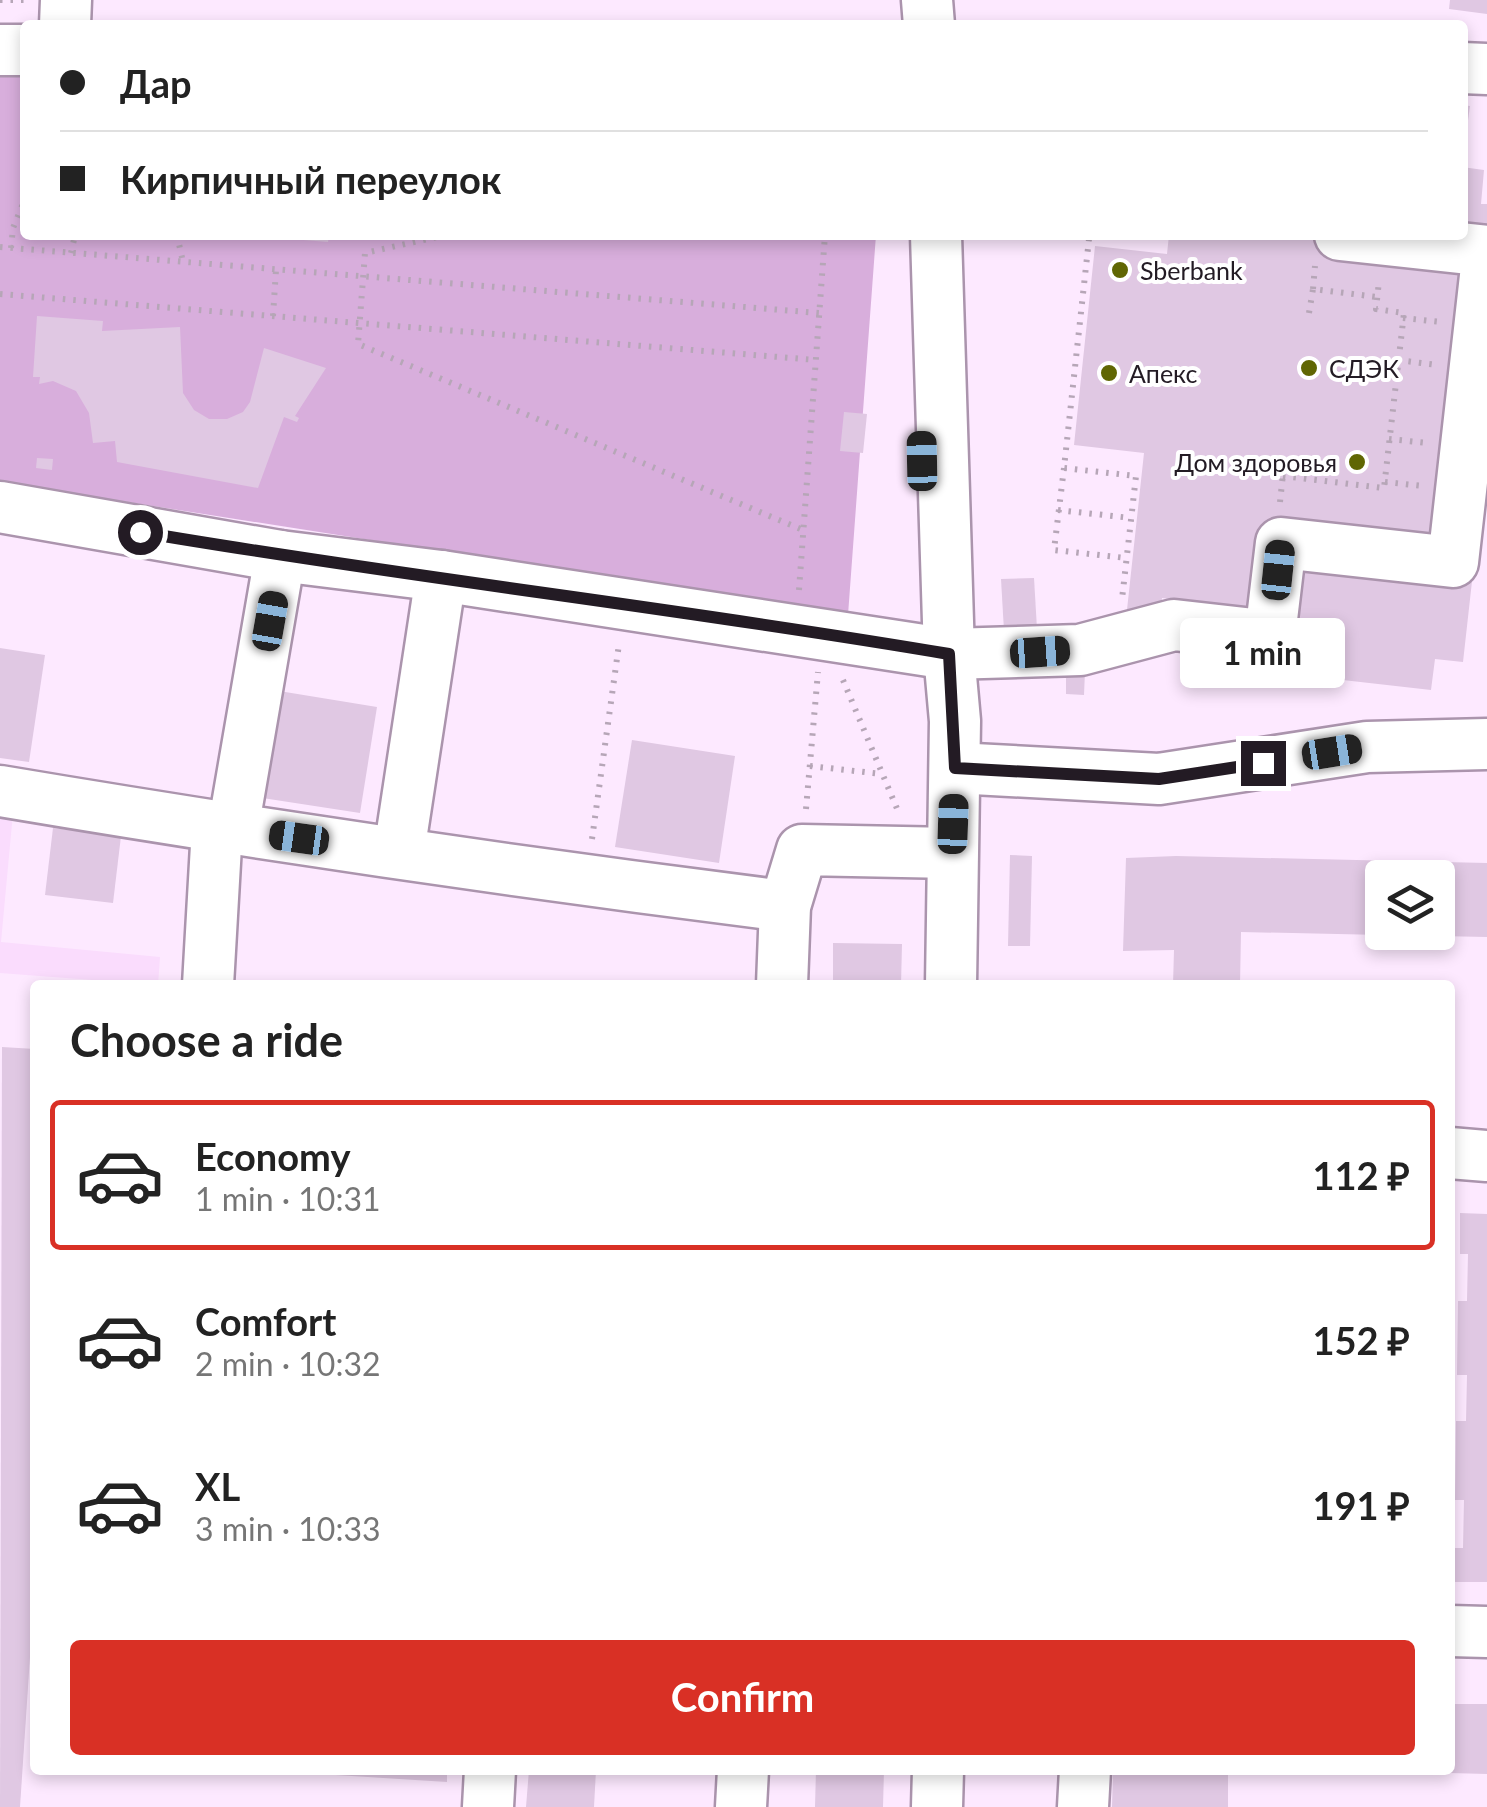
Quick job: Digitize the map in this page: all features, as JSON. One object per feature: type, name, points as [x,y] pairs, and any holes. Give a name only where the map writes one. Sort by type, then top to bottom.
[{"type":"street","points":[[917,240],[937,652],[955,768],[934,853],[951,980]]},
{"type":"street","points":[[936,240],[937,652]]},
{"type":"street","points":[[0,507],[280,556],[441,576],[818,645],[937,652],[1080,650],[1174,625],[1270,636],[1280,542],[1453,562],[1487,255],[1383,240]]},
{"type":"street","points":[[209,980],[225,829],[280,556]]},
{"type":"street","points":[[399,852],[441,576]]},
{"type":"street","points":[[955,768],[1159,779],[1367,747],[1487,744]]},
{"type":"street","points":[[0,791],[225,829],[785,906]]},
{"type":"street","points":[[782,980],[785,906],[802,850],[934,853]]},
{"type":"street","points":[[1455,1153],[1487,1156]]},
{"type":"street","points":[[1455,1631],[1487,1632]]},
{"type":"street","points":[[488,1807],[490,1775]]},
{"type":"street","points":[[742,1807],[743,1775]]},
{"type":"street","points":[[937,1807],[938,1775]]},
{"type":"street","points":[[1083,1807],[1085,1775]]},
{"type":"path","points":[[11,248],[20,211]]},
{"type":"path","points":[[71,253],[74,240]]},
{"type":"path","points":[[178,240],[183,262]]},
{"type":"path","points":[[424,240],[365,253],[358,344],[803,530]]},
{"type":"path","points":[[802,850],[818,645],[803,530],[825,240]]},
{"type":"path","points":[[1089,240],[1054,550],[1126,558]]},
{"type":"path","points":[[1274,505],[1279,506],[1283,475],[1384,488],[1404,313],[1376,310],[1378,297],[1363,240]]},
{"type":"path","points":[[0,247],[819,314]]},
{"type":"path","points":[[273,316],[276,270]]},
{"type":"path","points":[[1310,313],[1312,290],[1378,297]]},
{"type":"path","points":[[0,294],[816,360]]},
{"type":"path","points":[[1402,318],[1459,324]]},
{"type":"path","points":[[1398,360],[1454,366]]},
{"type":"path","points":[[1389,439],[1446,446]]},
{"type":"path","points":[[1064,468],[1136,476],[1118,640]]},
{"type":"path","points":[[1385,482],[1440,488]]},
{"type":"path","points":[[1058,510],[1131,518]]},
{"type":"path","points":[[587,881],[620,642]]},
{"type":"path","points":[[818,645],[882,774],[934,853]]},
{"type":"path","points":[[810,766],[882,774]]},
{"type":"shaded area","points":[[0,62],[20,62],[20,240],[876,240],[848,615],[0,482]]},
{"type":"shaded area","points":[[0,812],[13,813],[1,942],[160,957],[158,980],[0,973]]},
{"type":"building","points":[[1450,0],[1487,0],[1487,14],[1449,9]]},
{"type":"building","points":[[1468,168],[1484,170],[1481,204],[1487,204],[1487,447],[1463,662],[1435,659],[1431,690],[1247,669],[1253,609],[1162,598],[1161,611],[1126,619],[1144,453],[1074,445],[1095,246],[1167,254],[1168,240],[1468,240]]},
{"type":"building","points":[[37,316],[103,321],[102,331],[180,327],[183,393],[194,410],[209,419],[227,419],[243,412],[250,402],[264,348],[326,368],[295,416],[299,418],[297,422],[284,417],[258,488],[117,462],[115,441],[93,443],[89,413],[76,391],[53,381],[39,384],[40,377],[33,377]]},
{"type":"building","points":[[844,412],[867,414],[863,453],[840,451]]},
{"type":"building","points":[[37,458],[53,459],[52,470],[36,468]]},
{"type":"building","points":[[1034,578],[1037,629],[1004,631],[1001,579]]},
{"type":"building","points":[[0,648],[45,655],[29,762],[0,758]]},
{"type":"building","points":[[1066,670],[1085,671],[1084,695],[1066,694]]},
{"type":"building","points":[[273,690],[377,707],[360,813],[256,797]]},
{"type":"building","points":[[632,740],[735,756],[719,863],[615,847]]},
{"type":"building","points":[[53,828],[121,836],[113,903],[45,895]]},
{"type":"building","points":[[1010,855],[1032,856],[1030,946],[1008,946]]},
{"type":"building","points":[[1126,858],[1365,860],[1365,935],[1241,932],[1240,980],[1173,980],[1174,950],[1123,951]]},
{"type":"building","points":[[1455,862],[1487,863],[1487,937],[1455,936]]},
{"type":"building","points":[[833,943],[902,944],[901,980],[833,980]]},
{"type":"building","points":[[2,1047],[30,1049],[30,1657],[20,1807],[0,1807]]},
{"type":"building","points":[[1460,1213],[1487,1214],[1487,1582],[1455,1582],[1455,1548],[1463,1548],[1464,1500],[1455,1500],[1456,1421],[1466,1421],[1467,1375],[1457,1375],[1458,1301],[1467,1301],[1468,1254],[1460,1254]]},
{"type":"building","points":[[1455,1704],[1487,1704],[1487,1774],[1455,1773]]},
{"type":"building","points":[[336,1775],[447,1775],[447,1782]]},
{"type":"building","points":[[529,1775],[596,1775],[594,1807],[526,1807]]},
{"type":"building","points":[[816,1775],[884,1775],[883,1807],[815,1807]]},
{"type":"building","points":[[1113,1775],[1228,1775],[1228,1807],[1112,1807]]},
{"type":"place","name":"Sberbank","points":[[1120,270]]},
{"type":"place","name":"СДЭК","points":[[1309,368]]},
{"type":"place","name":"Апекс","points":[[1109,373]]},
{"type":"place","name":"Дом здоровья","points":[[1357,462]]},
{"type":"route","points":[[140,532],[949,654],[955,768],[1159,779],[1263,763]]}]
